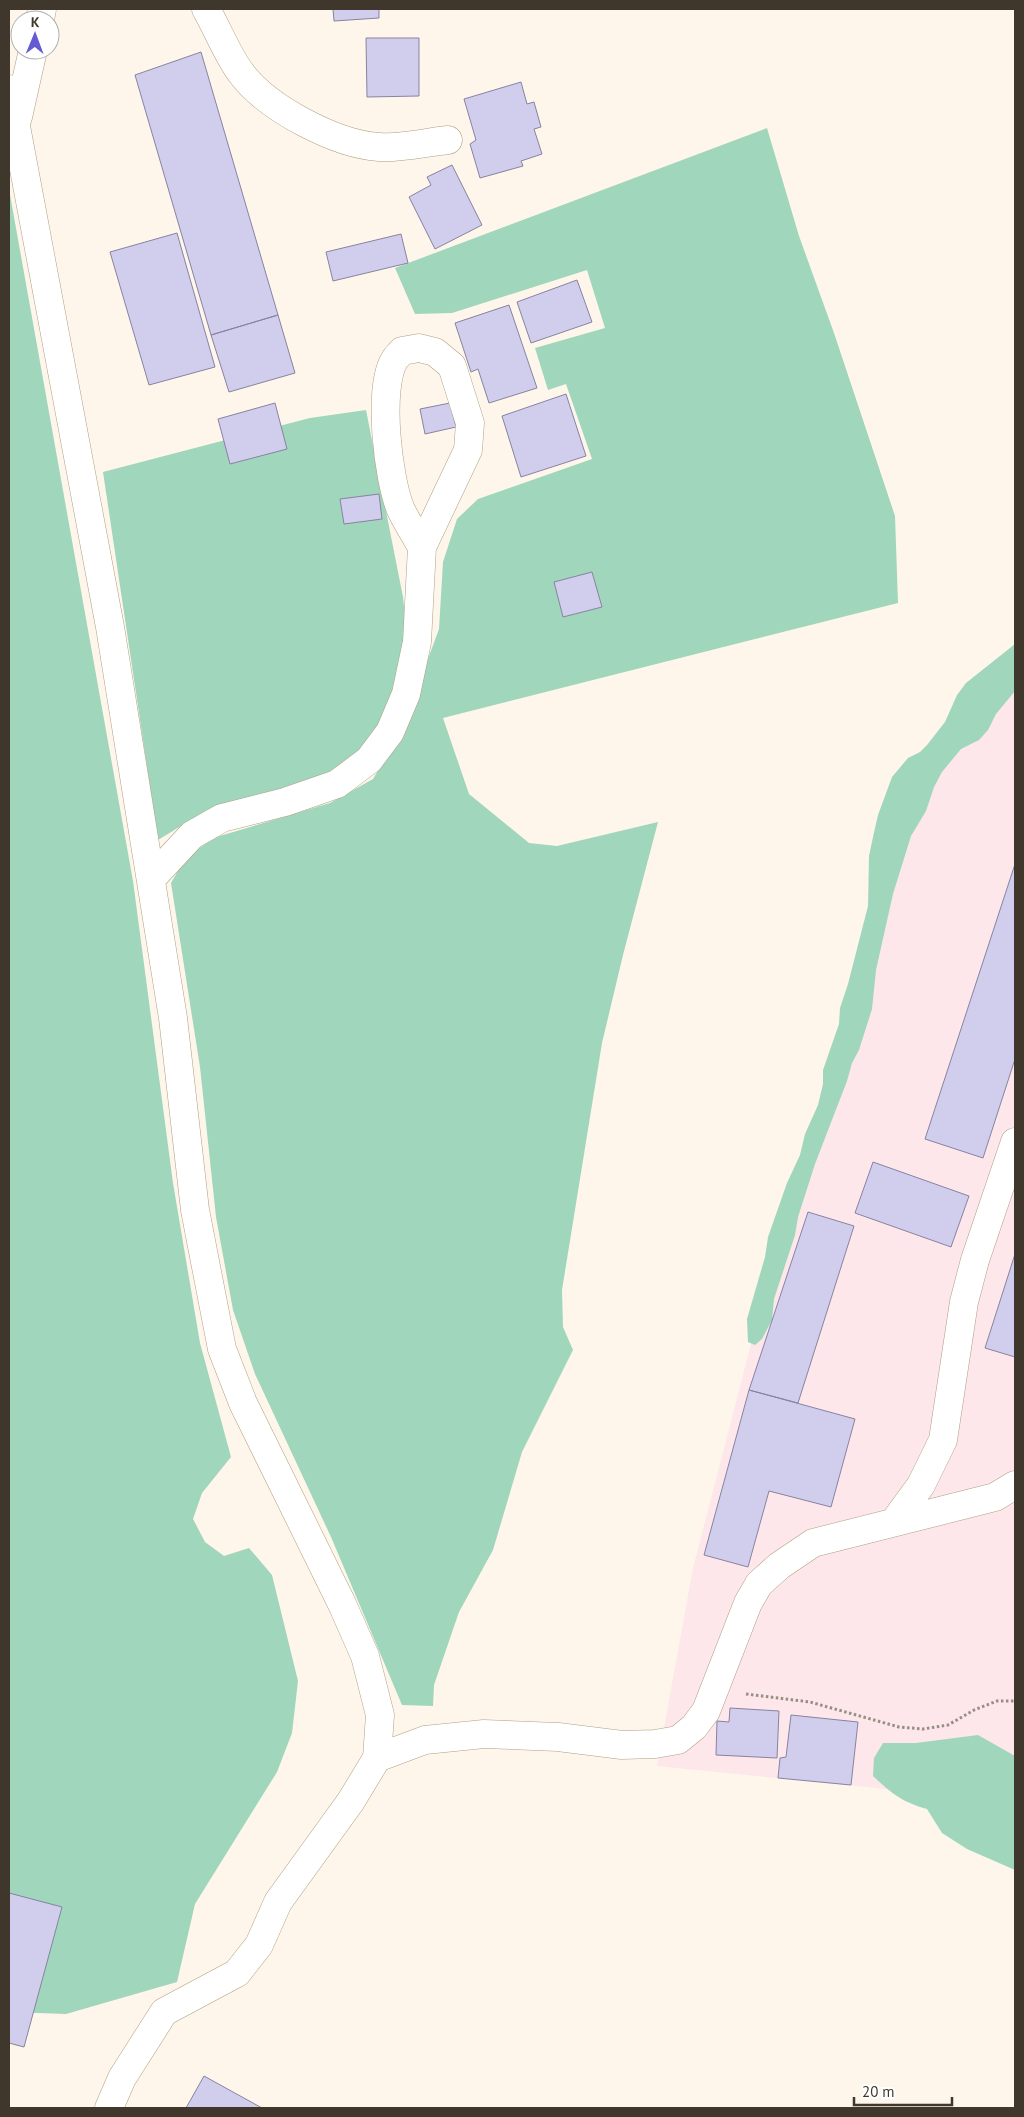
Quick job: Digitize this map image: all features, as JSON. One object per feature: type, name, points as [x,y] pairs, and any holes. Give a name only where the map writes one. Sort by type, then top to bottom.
[{"type":"street","points":[[206,9],[241,73],[267,99],[291,116],[336,137],[380,147],[448,140]]},
{"type":"street","points":[[16,125],[31,60]]},
{"type":"street","points":[[9,89],[110,627],[173,1018],[195,1210],[222,1349],[243,1403],[342,1604],[365,1656],[380,1715],[377,1758],[351,1801],[278,1902],[259,1945],[237,1973],[164,2012],[122,2078],[109,2108]]},
{"type":"street","points":[[151,880],[192,835],[222,818],[285,802],[337,784],[369,760],[390,732],[406,694],[417,642],[422,547],[468,450],[470,423],[452,366],[435,352],[419,348],[402,351],[394,360],[386,390],[386,436],[392,480],[401,509],[422,547]]},
{"type":"street","points":[[894,1522],[921,1485],[943,1440],[964,1302],[975,1260],[1015,1142]]},
{"type":"street","points":[[377,1758],[425,1740],[484,1734],[622,1744],[655,1744],[678,1740],[694,1727],[706,1711],[748,1603],[760,1584],[779,1566],[813,1543],[995,1497],[1015,1485]]},
{"type":"path","points":[[715,1691],[810,1702],[899,1727],[923,1729],[948,1725],[974,1710],[997,1701],[1015,1700]]},
{"type":"shaded area","points":[[1015,664],[1015,1802],[657,1766],[693,1568],[765,1290],[860,998],[886,792]]},
{"type":"green space","points":[[767,128],[799,236],[834,333],[895,516],[898,603],[443,718],[469,794],[529,843],[557,846],[658,822],[602,1043],[562,1290],[563,1327],[573,1350],[522,1452],[493,1550],[459,1612],[434,1685],[433,1706],[402,1705],[331,1537],[255,1374],[233,1310],[216,1217],[200,1067],[171,883],[185,859],[213,838],[330,803],[373,779],[401,732],[439,629],[443,562],[457,519],[478,499],[592,459],[566,384],[548,390],[535,348],[605,328],[587,270],[452,313],[415,314],[395,268]]},
{"type":"green space","points":[[9,189],[133,881],[173,1183],[200,1343],[231,1457],[202,1493],[193,1519],[205,1542],[224,1556],[249,1548],[272,1575],[298,1681],[292,1733],[277,1772],[195,1904],[177,1982],[66,2014],[9,2012]]},
{"type":"green space","points":[[366,410],[403,597],[407,635],[403,675],[376,732],[351,760],[314,780],[207,810],[158,840],[103,472],[310,418]]},
{"type":"green space","points":[[1015,644],[1015,691],[996,714],[988,730],[979,740],[961,749],[942,772],[934,787],[926,811],[911,836],[893,894],[876,970],[872,1009],[859,1050],[852,1063],[815,1164],[774,1299],[772,1320],[762,1339],[755,1345],[748,1342],[747,1319],[765,1257],[768,1237],[787,1183],[800,1155],[805,1134],[818,1105],[823,1084],[823,1070],[839,1024],[840,1008],[868,906],[869,856],[873,837],[878,815],[892,777],[908,758],[920,752],[927,745],[945,722],[957,695],[966,683]]},
{"type":"green space","points":[[978,1735],[1015,1756],[1015,1870],[967,1849],[942,1833],[927,1809],[897,1796],[873,1776],[874,1758],[883,1743],[916,1743]]},
{"type":"building","points":[[333,9],[379,9],[379,18],[334,21]]},
{"type":"building","points":[[366,38],[419,38],[419,96],[367,97]]},
{"type":"building","points":[[201,52],[278,315],[211,335],[135,75]]},
{"type":"building","points":[[521,82],[527,104],[534,102],[541,127],[534,129],[542,154],[521,161],[523,166],[480,178],[470,144],[476,140],[464,99]]},
{"type":"building","points":[[452,165],[482,225],[435,249],[409,197],[431,185],[427,177]]},
{"type":"building","points":[[177,233],[215,367],[149,385],[110,252]]},
{"type":"building","points":[[401,234],[408,263],[333,281],[326,252]]},
{"type":"building","points":[[577,280],[592,322],[531,343],[517,302]]},
{"type":"building","points":[[509,305],[537,388],[489,403],[478,369],[471,372],[455,323]]},
{"type":"building","points":[[278,315],[295,373],[229,392],[211,335]]},
{"type":"building","points":[[566,394],[586,456],[521,477],[502,416]]},
{"type":"building","points":[[275,403],[287,449],[230,464],[218,419]]},
{"type":"building","points":[[450,403],[456,427],[425,434],[420,409]]},
{"type":"building","points":[[379,494],[382,519],[344,524],[340,499]]},
{"type":"building","points":[[592,572],[602,607],[563,617],[554,582]]},
{"type":"building","points":[[1015,864],[1015,1059],[983,1158],[925,1139]]},
{"type":"building","points":[[873,1162],[969,1196],[951,1247],[855,1213]]},
{"type":"building","points":[[808,1212],[854,1226],[798,1403],[749,1390]]},
{"type":"building","points":[[1015,1254],[1015,1357],[985,1348]]},
{"type":"building","points":[[749,1390],[855,1419],[831,1507],[769,1491],[748,1567],[704,1555]]},
{"type":"building","points":[[730,1708],[779,1711],[777,1758],[716,1755],[717,1721],[729,1722]]},
{"type":"building","points":[[791,1715],[858,1722],[851,1785],[778,1778],[780,1758],[786,1757]]},
{"type":"building","points":[[9,1893],[62,1907],[24,2047],[9,2043]]},
{"type":"building","points":[[204,2076],[262,2108],[186,2108]]}]
